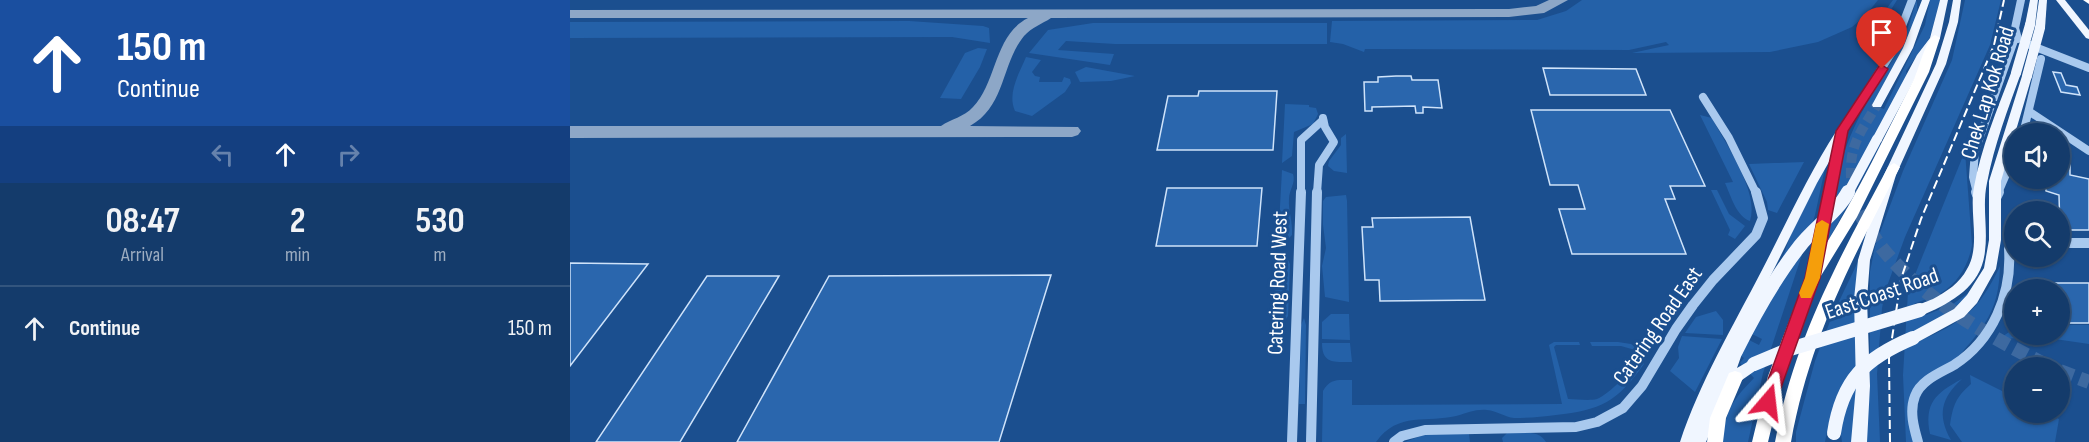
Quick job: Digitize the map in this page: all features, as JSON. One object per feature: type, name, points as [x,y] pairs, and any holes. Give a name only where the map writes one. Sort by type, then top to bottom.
[{"type":"highway","points":[[1812,278],[1850,217],[1927,64],[1935,38]]},
{"type":"highway","points":[[1760,442],[1776,376],[1812,278],[1842,131]]},
{"type":"highway","points":[[1783,442],[1795,380],[1811,332],[1894,167]]},
{"type":"highway","points":[[1715,442],[1718,418],[1729,382]]},
{"type":"main road","points":[[1729,382],[1736,351],[1750,322],[1789,259],[1846,196],[1922,55],[1935,38],[1944,0]]},
{"type":"main road","points":[[1859,442],[1863,369],[1860,279],[1868,246],[1894,167],[1930,90],[1950,39],[1957,0]]},
{"type":"main road","name":"Chek Lap Kok Road","points":[[2034,0],[2035,27]]},
{"type":"main road","name":"Chek Lap Kok Road","points":[[1994,203],[1995,181],[2021,75],[2043,0]]},
{"type":"main road","points":[[2060,0],[2089,36]]},
{"type":"main road","points":[[1877,105],[1908,48],[1925,2]]},
{"type":"main road","name":"Chek Lap Kok Road","points":[[1978,198],[1988,154],[2021,75]]},
{"type":"main road","points":[[1688,442],[1704,397],[1731,341],[1772,265],[1807,189],[1842,131]]},
{"type":"main road","name":"East Coast Road","points":[[1698,442],[1709,410],[1729,382],[1754,364],[1790,348],[1920,310],[1955,293],[1972,271],[1979,250],[1978,198]]},
{"type":"main road","name":"East Coast Road","points":[[1834,437],[1839,403],[1854,376],[1880,353],[1949,320],[1980,289],[1990,270],[1995,251],[1994,203]]},
{"type":"street","points":[[1842,131],[1892,53],[1906,22],[1912,0]]},
{"type":"street","name":"East Coast Road","points":[[1978,198],[1973,177],[1975,152],[2016,31],[2021,0]]},
{"type":"street","points":[[2016,31],[2028,45],[2044,57]]},
{"type":"street","name":"East Coast Road","points":[[2016,31],[2019,49]]},
{"type":"street","points":[[2007,60],[2019,49],[2028,45]]},
{"type":"street","points":[[2019,49],[2031,58],[2064,60],[2089,68]]},
{"type":"street","points":[[2035,123],[2028,122],[2044,57]]},
{"type":"street","name":"Catering Road East","points":[[1394,442],[1402,436],[1425,430],[1573,427],[1598,422],[1621,411],[1639,393],[1672,333],[1715,276],[1746,249],[1760,232],[1763,219],[1758,197],[1719,116],[1703,97]]},
{"type":"street","points":[[2030,112],[2046,123]]},
{"type":"street","name":"Catering Road West","points":[[1292,442],[1302,178],[1301,140],[1323,119],[1334,142],[1319,165],[1317,178],[1311,442]]},
{"type":"street","points":[[1312,131],[1328,133]]},
{"type":"street","points":[[2070,136],[2089,151]]},
{"type":"street","name":"East Coast Road","points":[[1994,203],[2004,180]]},
{"type":"street","points":[[2070,243],[2089,243]]},
{"type":"street","points":[[1918,442],[1913,410],[1917,392],[1958,362],[1982,339],[2004,298],[2011,267]]},
{"type":"shaded area","points":[[1582,0],[1878,0],[1852,27],[1818,42],[1770,52],[1632,53],[1669,45],[1666,42],[1629,50],[1365,49],[1364,52],[1330,42],[1332,21],[1537,20],[1566,11]]},
{"type":"shaded area","points":[[1893,0],[1897,0],[1871,42],[1856,37],[1876,23]]},
{"type":"shaded area","points":[[1916,0],[1915,21],[1909,36],[1873,105],[1884,109],[1925,25],[1930,0],[1940,0],[1930,37],[1906,71],[1907,76],[1873,142],[1880,145],[1828,241],[1845,150],[1858,120],[1896,54],[1911,19]]},
{"type":"shaded area","points":[[1965,0],[2001,0],[1990,45],[1905,237],[1886,289],[1882,308],[1877,374],[1880,442],[1864,442],[1870,391],[1870,272],[1875,246],[1903,171],[1952,60]]},
{"type":"shaded area","points":[[909,21],[983,26],[989,28],[990,43],[952,37],[570,38],[570,22]]},
{"type":"shaded area","points":[[1093,23],[1327,23],[1327,44],[1115,44],[1066,41],[1058,50],[1114,54],[1110,65],[1029,53],[1048,30]]},
{"type":"shaded area","points":[[978,48],[987,49],[980,67],[961,99],[940,98],[965,53]]},
{"type":"shaded area","points":[[1026,57],[1041,60],[1032,72],[1035,76],[1040,77],[1039,82],[1062,82],[1064,77],[1070,79],[1071,83],[1065,92],[1032,116],[1015,111],[1012,97]]},
{"type":"shaded area","points":[[1086,67],[1135,76],[1111,81],[1080,82],[1075,72]]},
{"type":"shaded area","points":[[1285,104],[1309,105],[1309,107],[1316,108],[1318,114],[1313,124],[1294,132],[1292,156],[1282,163]]},
{"type":"shaded area","points":[[1700,115],[1712,118],[1740,168],[1750,197],[1752,210],[1750,221],[1741,215],[1732,199],[1725,183],[1733,182]]},
{"type":"shaded area","points":[[1346,134],[1347,173],[1334,171],[1328,166],[1341,145],[1341,138]]},
{"type":"shaded area","points":[[1965,151],[1972,245],[1968,259],[1962,272],[1947,289],[1914,304],[1926,315],[1953,304],[1972,290],[1958,307],[1917,342],[1968,314],[1992,282],[2000,266],[1998,289],[1989,316],[1970,343],[1956,358],[1916,386],[1917,442],[1906,442],[1903,375],[1908,292]]},
{"type":"shaded area","points":[[1804,162],[1777,213],[1768,210],[1767,202],[1749,164]]},
{"type":"shaded area","points":[[1826,164],[1815,215],[1763,373],[1748,442],[1722,442],[1731,406],[1754,378],[1740,363],[1744,358],[1736,353],[1749,340],[1759,345],[1762,339],[1742,329],[1780,265],[1798,214]]},
{"type":"shaded area","points":[[1282,170],[1293,174],[1294,177],[1289,199],[1292,235],[1286,241],[1278,243]]},
{"type":"shaded area","points":[[1711,190],[1717,190],[1729,214],[1745,226],[1735,239],[1728,235],[1730,230]]},
{"type":"shaded area","points":[[1346,195],[1349,302],[1325,297],[1322,266],[1326,248],[1323,201],[1326,197]]},
{"type":"shaded area","points":[[1865,247],[1857,442],[1842,442],[1841,435],[1827,431],[1825,442],[1796,442],[1796,432],[1815,361],[1832,316]]},
{"type":"shaded area","points":[[1277,256],[1288,260],[1290,264],[1288,316],[1286,319],[1274,320]]},
{"type":"shaded area","points":[[1716,311],[1723,320],[1723,335],[1685,333],[1696,317]]},
{"type":"shaded area","points":[[1331,314],[1349,314],[1350,340],[1322,339],[1322,322]]},
{"type":"shaded area","points":[[1304,318],[1306,325],[1305,404],[1299,404],[1301,325]]},
{"type":"shaded area","points":[[2070,325],[2089,325],[2089,344],[2070,341]]},
{"type":"shaded area","points":[[1682,336],[1722,339],[1695,392],[1670,371],[1679,358],[1678,347]]},
{"type":"shaded area","points":[[1554,342],[1579,342],[1580,345],[1556,345],[1554,347],[1568,399],[1590,400],[1602,396],[1627,374],[1638,356],[1635,350],[1621,346],[1592,346],[1590,342],[1631,344],[1640,351],[1644,364],[1616,396],[1585,410],[1514,418],[1479,410],[1445,418],[1404,422],[1385,432],[1376,442],[1322,442],[1323,391],[1335,381],[1352,380],[1352,405],[1562,404],[1549,345]]},
{"type":"shaded area","points":[[1322,343],[1350,343],[1352,362],[1330,360],[1324,355]]},
{"type":"shaded area","points":[[1970,375],[2004,392],[2004,423],[2058,423],[2055,442],[1962,442],[1950,425],[1952,412],[1962,393],[1971,384]]},
{"type":"shaded area","points":[[1962,379],[1949,393],[1943,407],[1944,423],[1951,440],[1930,434],[1929,415],[1934,400],[1945,389]]},
{"type":"shaded area","points":[[1507,433],[1534,433],[1546,442],[1503,442],[1502,438]]},
{"type":"shaded area","points":[[1426,434],[1469,434],[1470,442],[1405,442]]},
{"type":"building","points":[[1543,68],[1636,69],[1646,95],[1550,95]]},
{"type":"building","points":[[2053,72],[2061,73],[2066,85],[2077,87],[2080,95],[2061,92]]},
{"type":"building","points":[[1411,76],[1412,80],[1438,80],[1442,108],[1423,107],[1423,113],[1416,113],[1415,106],[1372,107],[1372,111],[1365,111],[1364,82],[1378,82],[1378,77]]},
{"type":"building","points":[[1199,91],[1277,91],[1273,150],[1157,150],[1168,96],[1198,96]]},
{"type":"building","points":[[1531,110],[1670,110],[1705,186],[1670,186],[1675,199],[1665,199],[1686,254],[1572,254],[1559,209],[1585,209],[1578,185],[1550,185]]},
{"type":"building","points":[[2070,175],[2089,179],[2089,230],[2070,230],[2070,201],[2059,201],[2059,195],[2046,189],[2070,189]]},
{"type":"building","points":[[1167,188],[1262,188],[1257,246],[1156,246]]},
{"type":"building","points":[[1470,217],[1485,300],[1380,301],[1379,280],[1365,280],[1362,227],[1373,227],[1372,218]]},
{"type":"building","points":[[570,263],[648,264],[570,366]]},
{"type":"building","points":[[1051,275],[999,442],[737,442],[829,276]]},
{"type":"building","points":[[707,276],[779,276],[680,442],[596,442]]},
{"type":"building","points":[[2070,283],[2089,283],[2089,323],[2070,323]]},
{"type":"taxiway","points":[[570,14],[1509,13],[1539,10],[1561,0]]},
{"type":"taxiway","points":[[948,128],[969,119],[980,110],[989,98],[1005,57],[1019,32],[1030,23],[1045,16]]},
{"type":"taxiway","points":[[570,132],[1072,131]]},
{"type":"tunnel","points":[[1852,193],[1851,166],[1854,146],[1877,105]]},
{"type":"tunnel","points":[[1852,192],[1860,213],[1875,239],[1918,285],[1970,323],[2031,357]]},
{"type":"tunnel","points":[[2070,375],[2089,382]]},
{"type":"railway","points":[[1890,442],[1889,358],[1901,279],[1921,219],[1994,45],[2004,0]]},
{"type":"slow traffic","points":[[1806,293],[1812,278],[1822,224]]},
{"type":"route","points":[[1768,402],[1812,278],[1842,131],[1882,69]]}]
